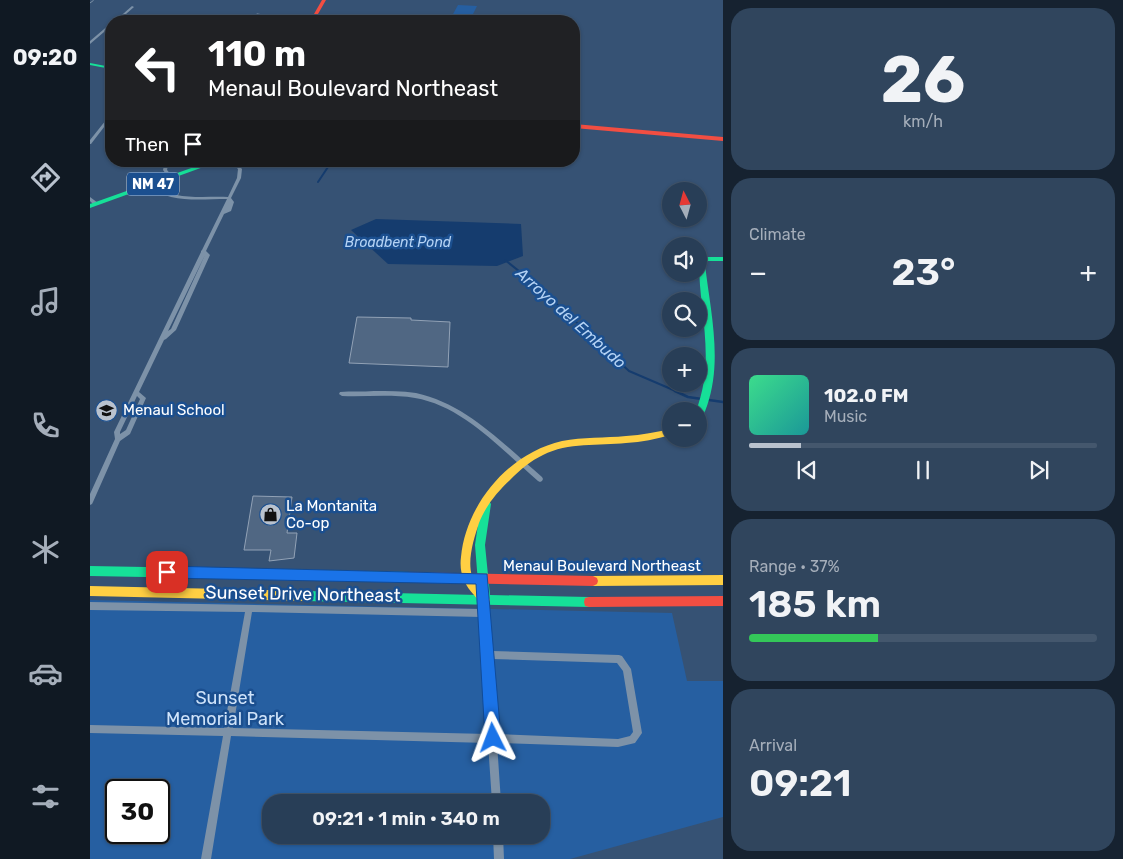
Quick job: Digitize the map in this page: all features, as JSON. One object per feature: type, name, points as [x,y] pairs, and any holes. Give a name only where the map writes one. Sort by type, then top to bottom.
[{"type":"main road","points":[[315,15],[324,0]]},
{"type":"main road","points":[[90,66],[105,68]]},
{"type":"main road","points":[[580,121],[723,133]]},
{"type":"main road","points":[[580,127],[723,139]]},
{"type":"main road","name":"NM 47","points":[[92,203],[200,167]]},
{"type":"main road","points":[[707,404],[710,400],[717,373],[701,263],[706,259],[723,259]]},
{"type":"main road","points":[[485,600],[468,578],[470,533],[503,478],[519,462],[550,447],[571,442],[642,439],[662,434]]},
{"type":"main road","points":[[485,600],[480,545],[486,504]]},
{"type":"main road","name":"Menaul Boulevard Northeast","points":[[90,571],[652,582],[723,580]]},
{"type":"main road","points":[[90,591],[658,603],[723,601]]},
{"type":"street","points":[[123,15],[133,7]]},
{"type":"street","points":[[90,43],[105,30]]},
{"type":"street","points":[[90,142],[105,123]]},
{"type":"street","points":[[165,167],[165,170],[172,177]]},
{"type":"street","points":[[229,198],[240,172],[238,167]]},
{"type":"street","points":[[149,185],[159,194],[169,197],[229,198]]},
{"type":"street","points":[[90,502],[118,439],[128,432],[143,398],[137,393],[163,338],[173,330],[208,255],[203,251],[221,214],[229,210],[232,202],[229,198]]},
{"type":"street","points":[[342,394],[416,396],[451,407],[475,423],[540,479]]},
{"type":"street","points":[[485,600],[496,794]]},
{"type":"street","name":"Sunset Drive Northeast","points":[[90,606],[486,613]]},
{"type":"street","points":[[206,859],[249,609]]},
{"type":"street","points":[[90,729],[229,734],[493,738],[618,743],[632,740],[638,734],[627,669],[620,659],[488,655]]},
{"type":"street","points":[[498,844],[499,859]]},
{"type":"green space","points":[[458,5],[477,6],[472,15],[453,15]]},
{"type":"green space","name":"Sunset Memorial Park","points":[[90,600],[672,613],[687,681],[723,681],[723,817],[570,859],[90,859]]},
{"type":"water","name":"Broadbent Pond","points":[[376,219],[521,224],[523,256],[497,266],[388,264],[351,230]]},
{"type":"building","points":[[357,317],[411,318],[411,320],[450,322],[448,367],[349,363]]},
{"type":"building","name":"La Montanita Co-op","points":[[253,496],[292,497],[287,533],[297,533],[294,558],[269,561],[271,550],[244,550]]},
{"type":"waterway","points":[[318,182],[328,167]]},
{"type":"waterway","name":"Arroyo del Embudo","points":[[505,260],[534,283],[629,371],[662,385]]},
{"type":"waterway","name":"Arroyo del Embudo","points":[[677,392],[688,397],[723,402]]},
{"type":"railway","points":[[90,3],[94,0]]},
{"type":"traffic: fast","points":[[90,64],[105,67]]},
{"type":"traffic: fast","points":[[90,206],[200,167]]},
{"type":"traffic: fast","points":[[704,402],[709,378],[710,340],[701,263],[706,259],[723,259]]},
{"type":"traffic: fast","points":[[485,600],[480,545],[486,504]]},
{"type":"traffic: fast","points":[[90,571],[409,577]]},
{"type":"traffic: fast","points":[[305,596],[589,602]]},
{"type":"traffic: slow","points":[[485,600],[472,585],[466,573],[466,553],[469,539],[478,515],[489,497],[501,482],[521,463],[541,451],[561,445],[647,438],[662,434]]},
{"type":"traffic: slow","points":[[593,581],[723,580]]},
{"type":"traffic: slow","points":[[90,591],[305,596]]},
{"type":"traffic: jam","points":[[315,15],[324,0]]},
{"type":"traffic: jam","points":[[580,127],[723,139]]},
{"type":"traffic: jam","points":[[409,577],[593,581]]},
{"type":"traffic: jam","points":[[589,602],[723,601]]},
{"type":"place","name":"Menaul School","points":[[107,410]]},
{"type":"place","name":"La Montanita Co-op","points":[[270,515]]},
{"type":"route","points":[[167,572],[482,578],[486,613],[493,738]]}]
